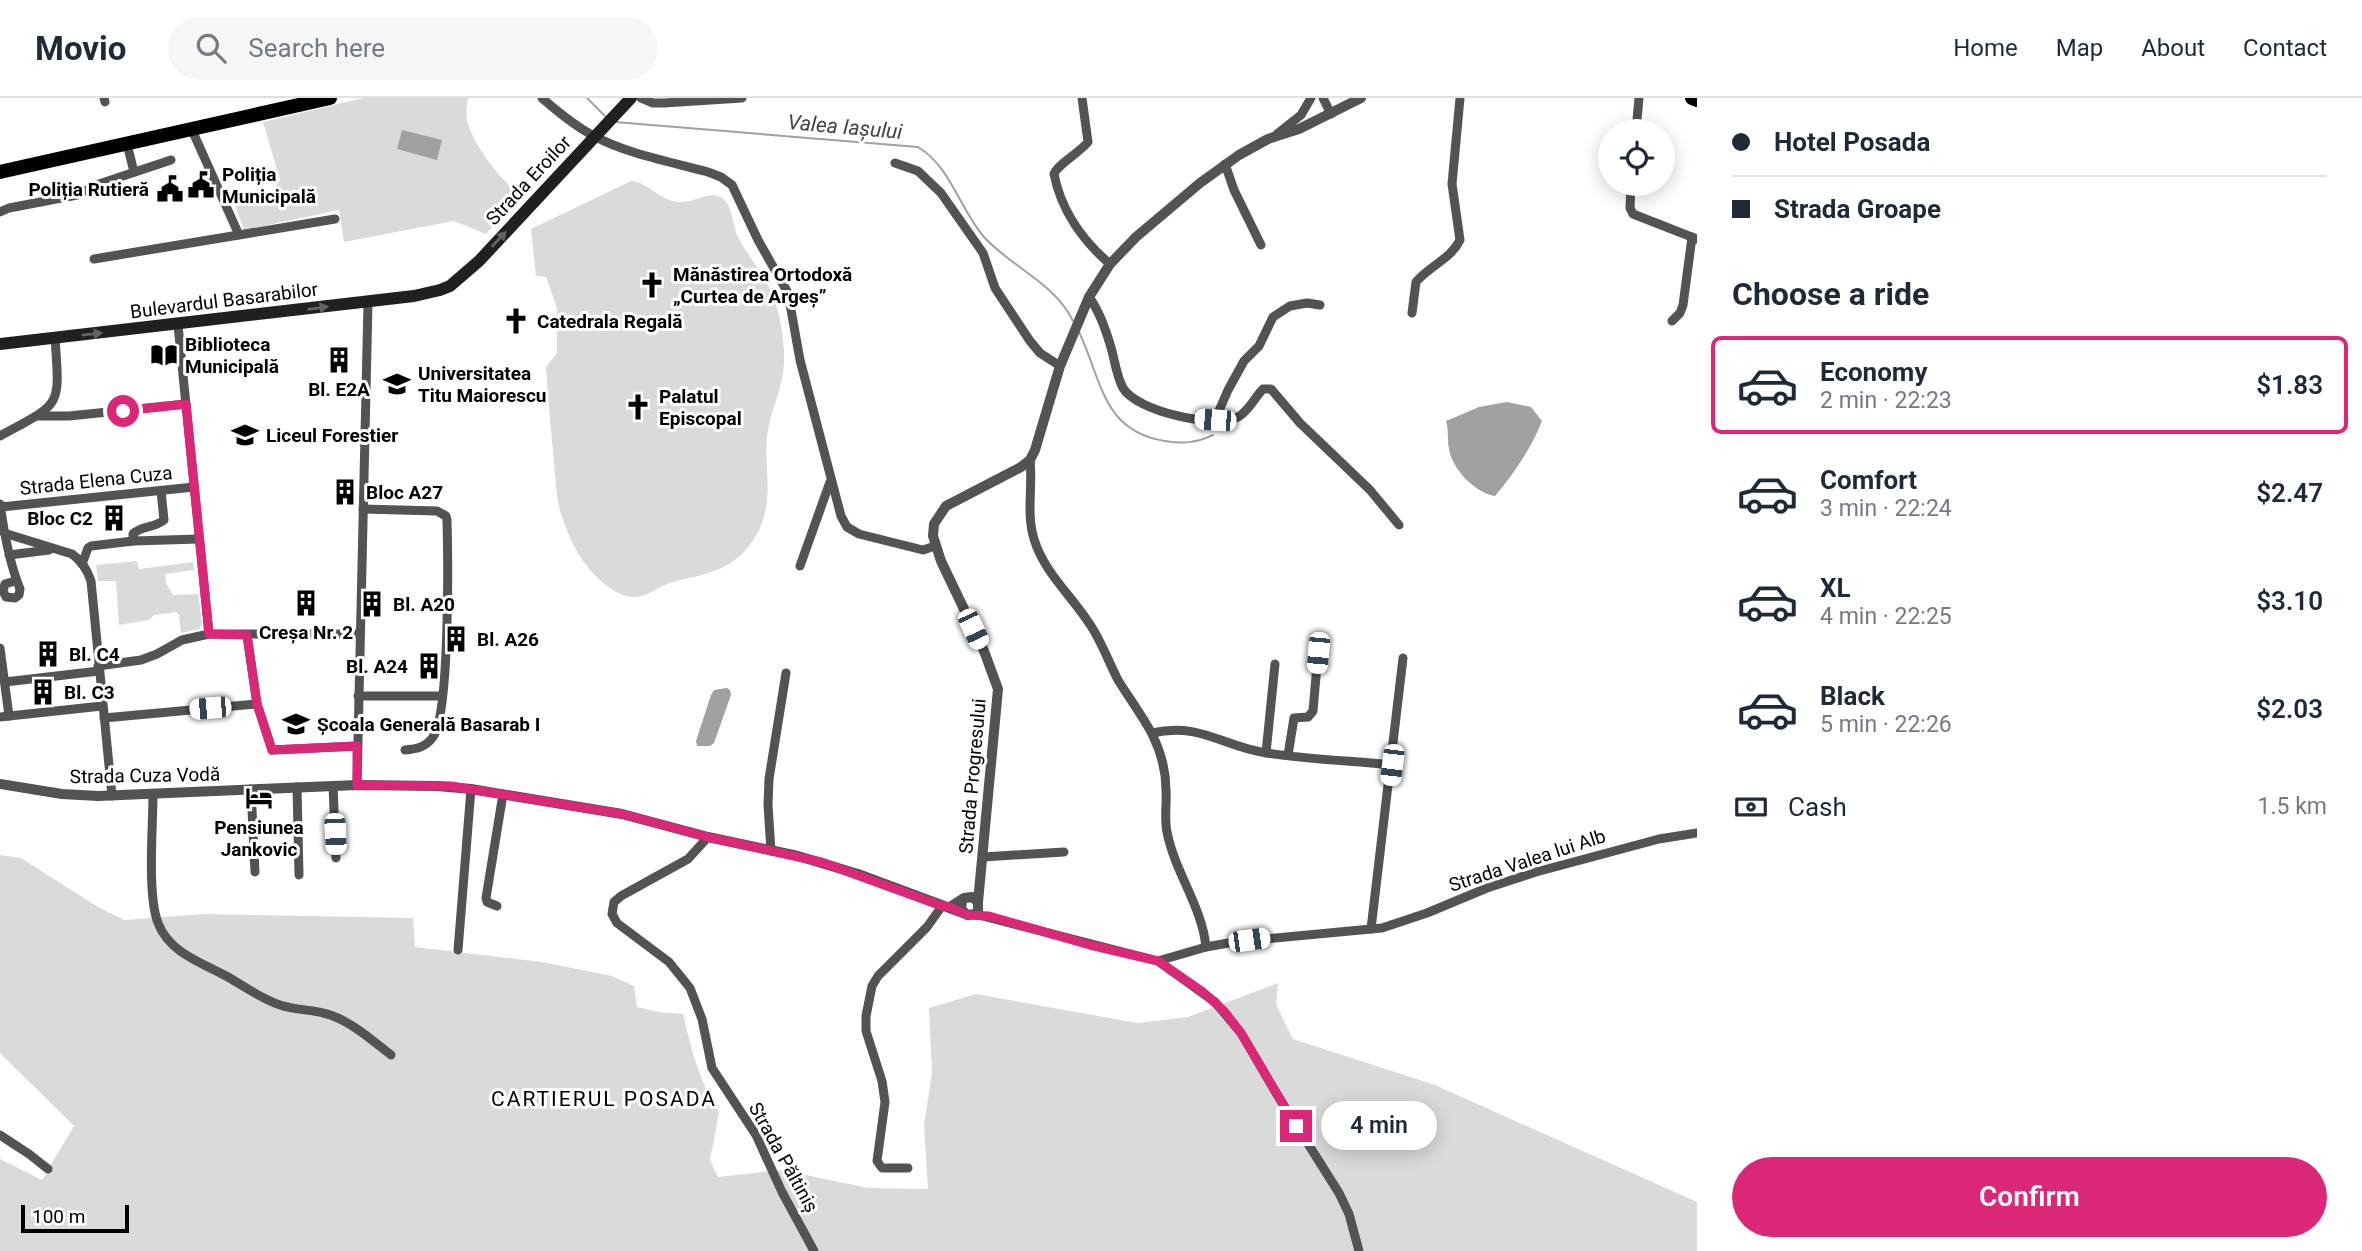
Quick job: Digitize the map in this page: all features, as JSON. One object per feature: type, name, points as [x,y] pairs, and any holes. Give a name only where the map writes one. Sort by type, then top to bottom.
[{"type":"main road","points":[[2,173],[330,98]]},
{"type":"main road","points":[[1692,98],[1697,100]]},
{"type":"main road","name":"Strada Eroilor","points":[[450,286],[479,261],[628,101]]},
{"type":"main road","name":"Bulevardul Basarabilor","points":[[0,344],[368,303],[432,293],[450,286]]},
{"type":"street","points":[[542,98],[625,149],[708,172],[732,185],[758,240],[788,293],[800,360],[841,516],[853,531],[923,550],[935,546],[934,524],[946,506],[1030,460],[1071,338],[1087,302],[1110,264],[1136,237],[1225,164],[1268,139],[1301,115],[1311,98]]},
{"type":"street","points":[[641,98],[653,103],[664,103],[742,98]]},
{"type":"street","points":[[1082,98],[1088,142],[1072,159],[1058,166],[1054,174],[1075,226],[1095,251],[1110,264]]},
{"type":"street","points":[[1323,98],[1331,114]]},
{"type":"street","points":[[1268,139],[1299,129],[1361,98]]},
{"type":"street","points":[[1412,313],[1419,278],[1444,260],[1460,240],[1452,184],[1460,98]]},
{"type":"street","points":[[1637,119],[1639,98]]},
{"type":"street","points":[[192,130],[239,235]]},
{"type":"street","points":[[127,144],[134,172]]},
{"type":"street","points":[[0,212],[77,195],[99,184],[171,160]]},
{"type":"street","points":[[895,163],[918,171],[941,193],[983,253],[995,288],[1023,330],[1040,353],[1060,366]]},
{"type":"street","points":[[1225,164],[1234,190],[1261,245]]},
{"type":"street","points":[[1630,196],[1630,208],[1633,214],[1694,238],[1683,305],[1672,321]]},
{"type":"street","points":[[94,259],[335,219]]},
{"type":"street","points":[[1087,302],[1096,307],[1111,348],[1119,381],[1132,398],[1172,415],[1215,420],[1237,417],[1263,389],[1271,389],[1300,423],[1370,490],[1399,524]]},
{"type":"street","points":[[357,785],[368,303]]},
{"type":"street","points":[[1215,420],[1244,360],[1259,346],[1273,317],[1290,306],[1307,303],[1321,305]]},
{"type":"street","points":[[178,325],[209,634]]},
{"type":"street","points":[[0,436],[40,416],[54,400],[58,385],[55,338]]},
{"type":"street","points":[[40,416],[69,416],[186,404]]},
{"type":"street","points":[[1030,460],[1030,516],[1033,536],[1050,573],[1091,626],[1117,678],[1152,733],[1165,769],[1167,834],[1179,871],[1200,918],[1206,947]]},
{"type":"street","points":[[800,566],[830,482]]},
{"type":"street","name":"Strada Elena Cuza","points":[[1,513],[194,486]]},
{"type":"street","points":[[133,541],[135,531],[164,520],[162,491]]},
{"type":"street","name":"Strada Elena Cuza","points":[[0,502],[15,581]]},
{"type":"street","points":[[363,509],[437,511],[446,516],[446,639],[438,728],[433,737],[420,748],[405,750]]},
{"type":"street","points":[[4,533],[72,554],[82,564],[90,581],[112,796]]},
{"type":"street","points":[[82,564],[91,546],[133,541],[199,539]]},
{"type":"street","name":"Strada Progresului","points":[[935,546],[994,674],[998,689],[983,856],[979,883],[971,905]]},
{"type":"street","points":[[9,555],[57,549]]},
{"type":"street","points":[[5,682],[141,660],[182,640],[209,634],[359,634]]},
{"type":"street","points":[[247,635],[257,704],[272,750],[357,746]]},
{"type":"street","points":[[0,648],[5,682],[4,717],[102,706]]},
{"type":"street","points":[[1288,755],[1294,718],[1308,717],[1313,711],[1318,653]]},
{"type":"street","points":[[1158,961],[1206,947],[1264,938],[1370,929],[1403,658]]},
{"type":"street","points":[[1266,753],[1275,664]]},
{"type":"street","points":[[771,850],[768,819],[769,779],[786,673]]},
{"type":"street","points":[[358,696],[442,696]]},
{"type":"street","points":[[104,718],[257,704]]},
{"type":"street","points":[[1152,733],[1189,730],[1266,753],[1392,765]]},
{"type":"street","name":"Strada Cuza Vodă","points":[[0,784],[62,794],[112,796],[357,785],[471,789],[622,814],[708,837],[821,862],[946,906]]},
{"type":"street","points":[[333,786],[336,858]]},
{"type":"street","points":[[297,787],[299,875]]},
{"type":"street","points":[[251,789],[255,873]]},
{"type":"street","points":[[458,950],[471,789]]},
{"type":"street","points":[[153,794],[153,896],[156,915],[165,935],[176,948],[267,1000],[288,1007],[318,1011],[343,1020],[391,1055]]},
{"type":"street","points":[[497,906],[487,902],[486,898],[503,794]]},
{"type":"street","name":"Strada Valea lui Alb","points":[[1370,929],[1427,913],[1487,888],[1536,872],[1659,839],[1697,833]]},
{"type":"street","name":"Strada Păltiniș","points":[[708,837],[688,859],[621,896],[614,902],[612,914],[617,923],[669,962],[690,988],[702,1019],[712,1068],[755,1135],[814,1251]]},
{"type":"street","points":[[983,856],[1064,852]]},
{"type":"street","points":[[908,1168],[882,1168],[877,1161],[885,1102],[880,1075],[868,1041],[866,1016],[875,979],[946,906],[971,905],[989,916],[1158,961],[1215,1002],[1241,1033],[1339,1193],[1349,1214],[1359,1251]]},
{"type":"street","points":[[0,1135],[48,1169]]},
{"type":"shaded area","points":[[363,98],[468,98],[466,118],[476,142],[496,171],[520,197],[486,234],[454,221],[344,242],[339,210],[244,230],[235,205],[273,191],[280,180],[263,122]]},
{"type":"shaded area","points":[[402,130],[442,140],[437,160],[397,149]]},
{"type":"shaded area","points":[[631,181],[673,201],[686,202],[713,195],[727,203],[738,237],[771,291],[781,327],[784,355],[783,373],[767,436],[766,509],[757,534],[731,563],[634,597],[613,590],[589,569],[574,546],[561,513],[546,367],[557,353],[557,308],[546,277],[536,276],[531,229]]},
{"type":"shaded area","points":[[1507,402],[1531,407],[1542,421],[1522,460],[1495,496],[1472,485],[1460,472],[1451,457],[1446,421],[1479,407]]},
{"type":"shaded area","points":[[137,561],[139,569],[193,562],[194,570],[165,574],[166,583],[173,595],[198,594],[202,623],[199,629],[181,633],[179,615],[176,612],[119,625],[116,581],[98,581],[96,565]]},
{"type":"shaded area","points":[[727,688],[731,695],[714,743],[710,746],[697,746],[696,741],[711,695],[714,690]]},
{"type":"shaded area","points":[[0,855],[21,858],[98,907],[124,920],[204,914],[413,918],[415,947],[542,962],[612,976],[634,986],[637,1007],[683,1014],[697,1065],[719,1113],[710,1160],[718,1177],[782,1170],[868,1188],[928,1189],[924,1125],[932,1073],[929,1008],[976,994],[1137,1023],[1188,1017],[1278,983],[1276,1004],[1293,1039],[1435,1085],[1697,1202],[1697,1251],[0,1251],[0,1159],[42,1180],[74,1126],[0,1053]]},
{"type":"waterway","name":"Valea Iașului","points":[[587,98],[607,118]]},
{"type":"waterway","name":"Valea Iașului","points":[[615,122],[918,147],[939,165],[984,237],[1055,296],[1073,321]]},
{"type":"waterway","name":"Valea Iașului","points":[[1079,332],[1107,401],[1116,415],[1128,426],[1144,435],[1172,442],[1184,443],[1213,435]]},
{"type":"place","name":"Poliția Municipală","points":[[201,185]]},
{"type":"place","name":"Poliția Rutieră","points":[[170,189]]},
{"type":"place","name":"Mănăstirea Ortodoxă „Curtea de Argeș”","points":[[652,285]]},
{"type":"place","name":"Catedrala Regală","points":[[516,321]]},
{"type":"place","name":"Biblioteca Municipală","points":[[164,355]]},
{"type":"place","name":"Bl. E2A","points":[[339,360]]},
{"type":"place","name":"Universitatea Titu Maiorescu","points":[[397,384]]},
{"type":"place","name":"Palatul Episcopal","points":[[638,407]]},
{"type":"place","name":"Liceul Forestier","points":[[245,435]]},
{"type":"place","name":"Bloc A27","points":[[345,492]]},
{"type":"place","name":"Bloc C2","points":[[114,518]]},
{"type":"place","name":"Creșa Nr. 2","points":[[306,603]]},
{"type":"place","name":"Bl. A20","points":[[372,604]]},
{"type":"place","name":"Bl. A26","points":[[456,639]]},
{"type":"place","name":"Bl. C4","points":[[48,654]]},
{"type":"place","name":"Bl. A24","points":[[429,666]]},
{"type":"place","name":"Bl. C3","points":[[43,692]]},
{"type":"place","name":"Școala Generală Basarab I","points":[[296,724]]},
{"type":"place","name":"Pensiunea Jankovic","points":[[259,798]]},
{"type":"district","name":"CARTIERUL POSADA","points":[[604,1099]]},
{"type":"route","points":[[123,411],[186,404],[209,634],[247,635],[257,704],[272,750],[357,746],[357,785],[451,786],[647,819],[708,837],[821,862],[967,915],[989,916],[1158,961],[1203,992],[1224,1011],[1241,1033],[1296,1126]]}]
